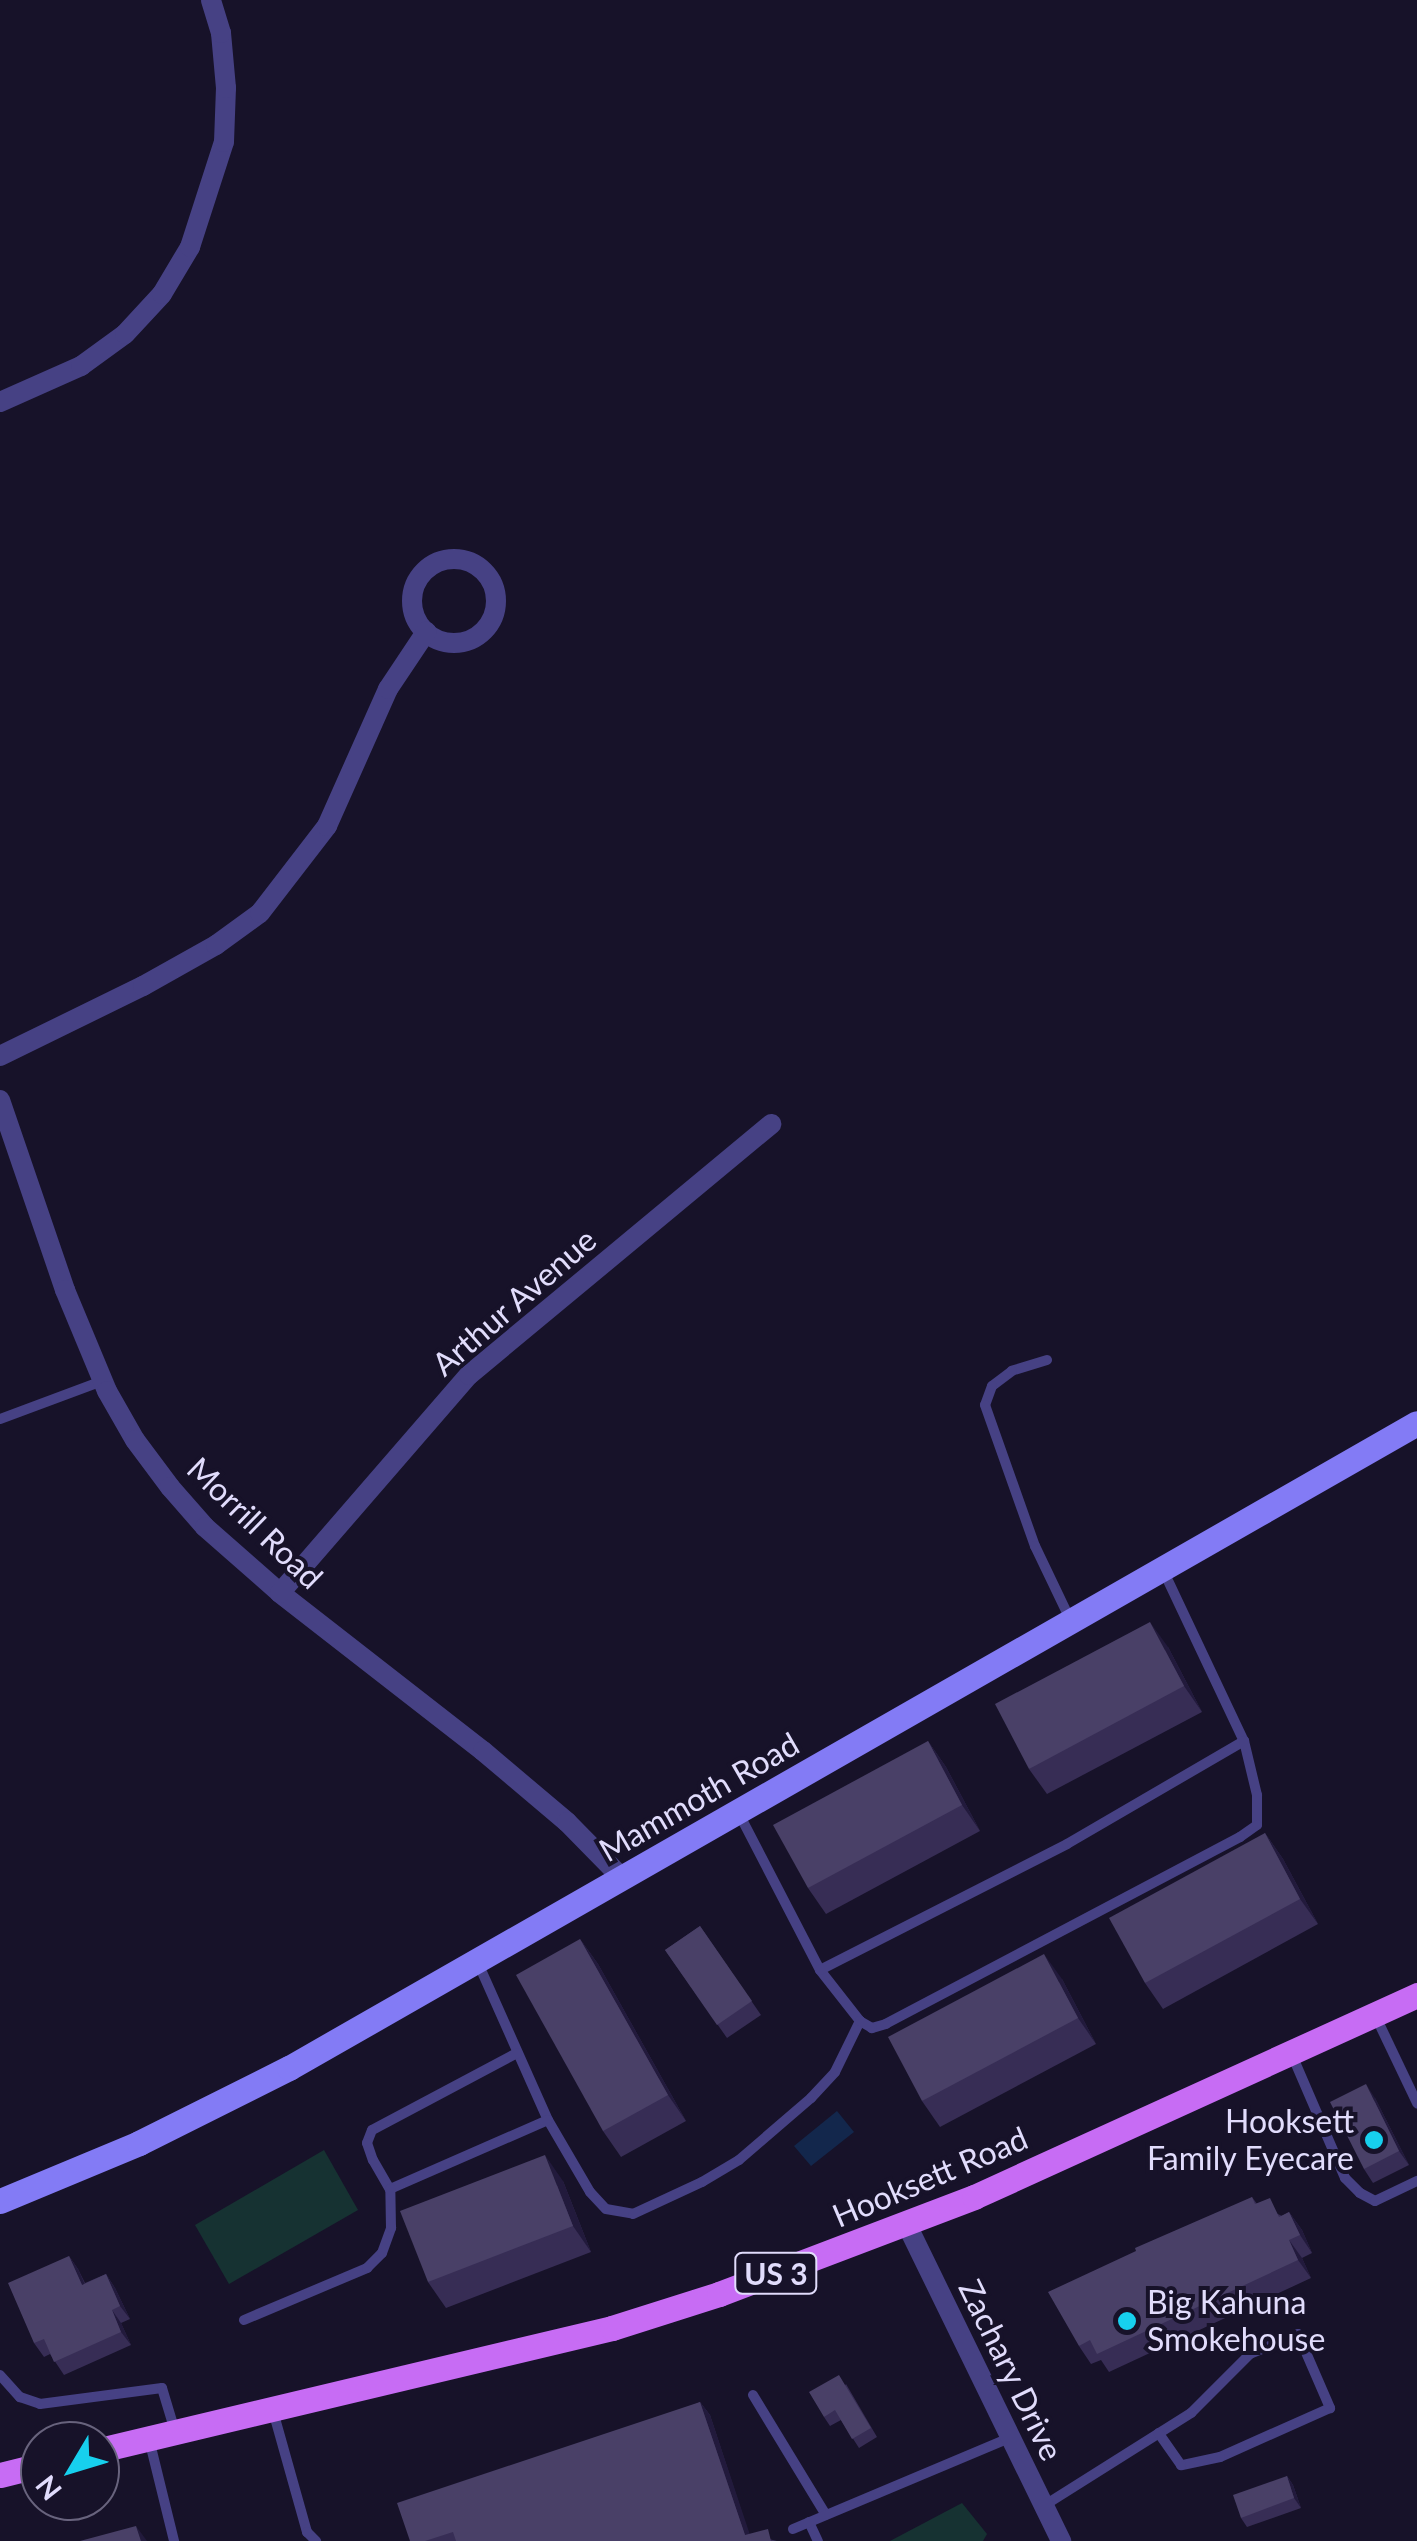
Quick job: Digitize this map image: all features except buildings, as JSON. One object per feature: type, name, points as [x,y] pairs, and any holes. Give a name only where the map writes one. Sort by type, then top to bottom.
[{"type":"main road","name":"Mammoth Road","points":[[0,2201],[139,2144],[288,2068],[478,1963],[1417,1423]]},
{"type":"main road","name":"Hooksett Road","points":[[120,2445],[612,2328],[906,2225],[1417,1996]]},
{"type":"street","points":[[0,402],[80,366],[125,334],[162,294],[190,247],[224,142],[226,88],[221,33],[211,0]]},
{"type":"street","points":[[451,560],[470,563],[486,574],[496,598],[486,629],[457,643],[426,632],[415,616],[413,597],[425,571],[451,560]]},
{"type":"street","points":[[0,1056],[143,986],[216,945],[260,913],[326,826],[388,690],[426,632]]},
{"type":"street","name":"Morrill Road","points":[[0,1100],[102,1381],[135,1440],[170,1487],[205,1527],[280,1593],[497,1762],[567,1822],[622,1878]]},
{"type":"street","name":"Arthur Avenue","points":[[280,1593],[469,1374],[771,1124]]},
{"type":"street","name":"Zachary Drive","points":[[906,2225],[1060,2541]]},
{"type":"lane","points":[[1047,1360],[1012,1371],[992,1386],[985,1405],[1035,1546],[1070,1620]]},
{"type":"lane","points":[[0,1420],[102,1381]]},
{"type":"lane","points":[[738,1812],[820,1970],[860,2022],[872,2028],[1049,1941],[1257,1825],[1257,1795],[1244,1741],[1161,1568]]},
{"type":"lane","points":[[820,1970],[1067,1844],[1244,1741]]},
{"type":"lane","points":[[478,1963],[548,2120],[590,2192],[606,2209],[633,2214],[702,2182],[785,2122],[834,2072],[860,2022]]},
{"type":"lane","points":[[1374,2014],[1417,2103]]},
{"type":"lane","points":[[1290,2052],[1345,2178],[1374,2201],[1417,2181]]},
{"type":"lane","points":[[244,2320],[367,2268],[382,2254],[391,2228],[390,2189],[367,2143],[372,2130],[517,2053]]},
{"type":"lane","points":[[390,2189],[548,2120]]},
{"type":"lane","points":[[1045,2505],[1159,2433],[1192,2413],[1250,2354],[1298,2334],[1330,2408],[1220,2457],[1181,2465],[1159,2433]]},
{"type":"lane","points":[[0,2375],[20,2397],[40,2404],[162,2388],[175,2432]]},
{"type":"lane","points":[[753,2395],[826,2515]]},
{"type":"lane","points":[[273,2410],[307,2532],[316,2541]]},
{"type":"lane","points":[[148,2438],[174,2541]]},
{"type":"lane","points":[[793,2529],[1010,2438]]},
{"type":"lane","points":[[809,2522],[818,2541]]},
{"type":"green space","points":[[324,2150],[358,2210],[229,2284],[195,2225]]},
{"type":"green space","points":[[962,2503],[987,2534],[983,2541],[890,2541]]},
{"type":"water","points":[[837,2111],[854,2132],[811,2166],[794,2146]]},
{"type":"place","name":"Hooksett Family Eyecare","points":[[1374,2140]]},
{"type":"place","name":"Big Kahuna Smokehouse","points":[[1127,2321]]}]
